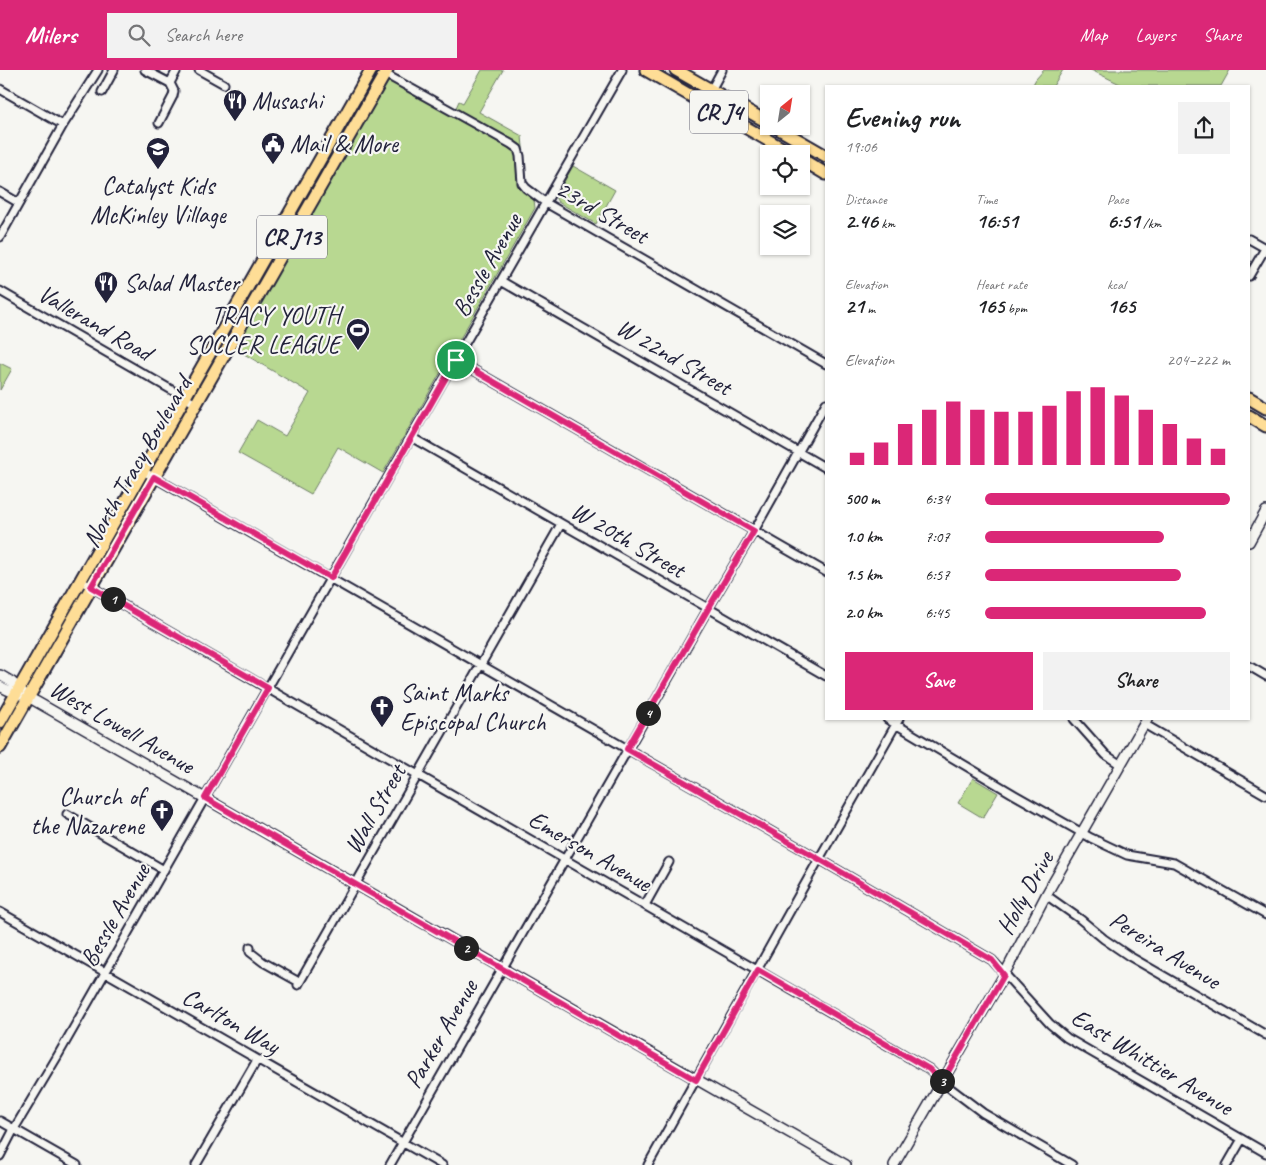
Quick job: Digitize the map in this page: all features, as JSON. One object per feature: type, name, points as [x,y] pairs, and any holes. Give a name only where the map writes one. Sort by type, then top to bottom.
[{"type":"main road","name":"North Tracy Boulevard","points":[[0,722],[371,70]]},
{"type":"main road","name":"CR J4","points":[[646,70],[776,145]]},
{"type":"main road","name":"CR J4","points":[[676,70],[760,118]]},
{"type":"main road","name":"North Tracy Boulevard","points":[[0,747],[385,71]]},
{"type":"main road","name":"CR J4","points":[[790,135],[825,155]]},
{"type":"main road","points":[[810,164],[825,173]]},
{"type":"main road","points":[[1250,399],[1266,408]]},
{"type":"main road","points":[[1250,417],[1266,426]]},
{"type":"street","points":[[0,237],[63,125],[98,70]]},
{"type":"street","points":[[102,92],[114,70]]},
{"type":"street","points":[[145,70],[170,83],[174,91],[159,123]]},
{"type":"street","points":[[170,83],[177,70]]},
{"type":"street","points":[[198,70],[224,84]]},
{"type":"street","name":"Bessle Avenue","points":[[0,1156],[622,70]]},
{"type":"street","points":[[704,103],[722,70]]},
{"type":"street","name":"23rd Street","points":[[385,71],[518,149],[522,183],[546,203],[825,363]]},
{"type":"street","points":[[0,89],[63,125]]},
{"type":"street","points":[[0,192],[19,203]]},
{"type":"street","points":[[1250,239],[1266,247],[1250,274]]},
{"type":"street","name":"W 22nd Street","points":[[501,281],[825,467]]},
{"type":"street","name":"Vallerand Road","points":[[0,291],[196,404]]},
{"type":"street","points":[[456,360],[825,571]]},
{"type":"street","name":"Parker Avenue","points":[[390,1165],[825,405]]},
{"type":"street","name":"W 20th Street","points":[[411,437],[825,675]]},
{"type":"street","name":"East Whittier Avenue","points":[[143,471],[992,960],[1050,1024],[1067,1038],[1266,1153]]},
{"type":"street","points":[[1250,540],[1266,511]]},
{"type":"street","name":"Wall Street","points":[[250,947],[250,952],[263,962],[299,983],[560,524]]},
{"type":"street","name":"Emerson Avenue","points":[[81,581],[929,1069],[942,1082],[983,1113],[1072,1165]]},
{"type":"street","points":[[1250,667],[1266,676]]},
{"type":"street","name":"West Lowell Avenue","points":[[0,675],[28,697],[846,1165]]},
{"type":"street","name":"West Lowell Avenue","points":[[0,686],[7,691],[18,691]]},
{"type":"street","points":[[1075,720],[1106,755],[1121,765]]},
{"type":"street","points":[[1146,721],[1266,794]]},
{"type":"street","name":"Holly Drive","points":[[894,1165],[1004,975],[1046,895],[1146,721]]},
{"type":"street","points":[[648,1165],[897,722],[1082,832],[1127,855],[1174,863],[1266,915]]},
{"type":"street","points":[[67,814],[164,870]]},
{"type":"street","points":[[645,905],[669,862]]},
{"type":"street","name":"Pereira Avenue","points":[[1046,895],[1123,952],[1266,1035]]},
{"type":"street","name":"Carlton Way","points":[[0,912],[442,1165]]},
{"type":"street","points":[[196,1165],[257,1060]]},
{"type":"street","points":[[0,1121],[77,1165]]},
{"type":"street","points":[[1226,1165],[1242,1139]]},
{"type":"green space","points":[[482,70],[503,70],[479,112],[522,136],[526,179],[523,189],[534,200],[535,208],[383,473],[338,447],[311,494],[238,453],[257,420],[285,436],[310,393],[234,348],[385,84],[388,82],[393,83],[398,75],[455,110],[459,101],[463,103]]},
{"type":"green space","points":[[1044,70],[1063,70],[1054,85],[1033,85]]},
{"type":"green space","points":[[1091,70],[1230,70],[1222,85],[1122,85]]},
{"type":"green space","points":[[573,166],[615,190],[596,224],[556,199]]},
{"type":"green space","points":[[0,363],[12,369],[0,390]]},
{"type":"green space","points":[[973,778],[998,793],[983,818],[958,803]]},
{"type":"place","name":"Musashi","points":[[235,122]]},
{"type":"place","name":"Mail & More","points":[[273,165]]},
{"type":"place","name":"Catalyst Kids McKinley Village","points":[[158,170]]},
{"type":"place","name":"Salad Master","points":[[106,304]]},
{"type":"place","name":"TRACY YOUTH SOCCER LEAGUE","points":[[358,351]]},
{"type":"place","name":"Saint Marks Episcopal Church","points":[[382,728]]},
{"type":"place","name":"Church of the Nazarene","points":[[162,832]]},
{"type":"route","points":[[456,360],[754,531],[627,749],[992,960],[1004,975],[942,1082],[929,1069],[758,970],[696,1080],[205,798],[268,688],[91,587],[154,477],[331,578],[456,360]]}]
